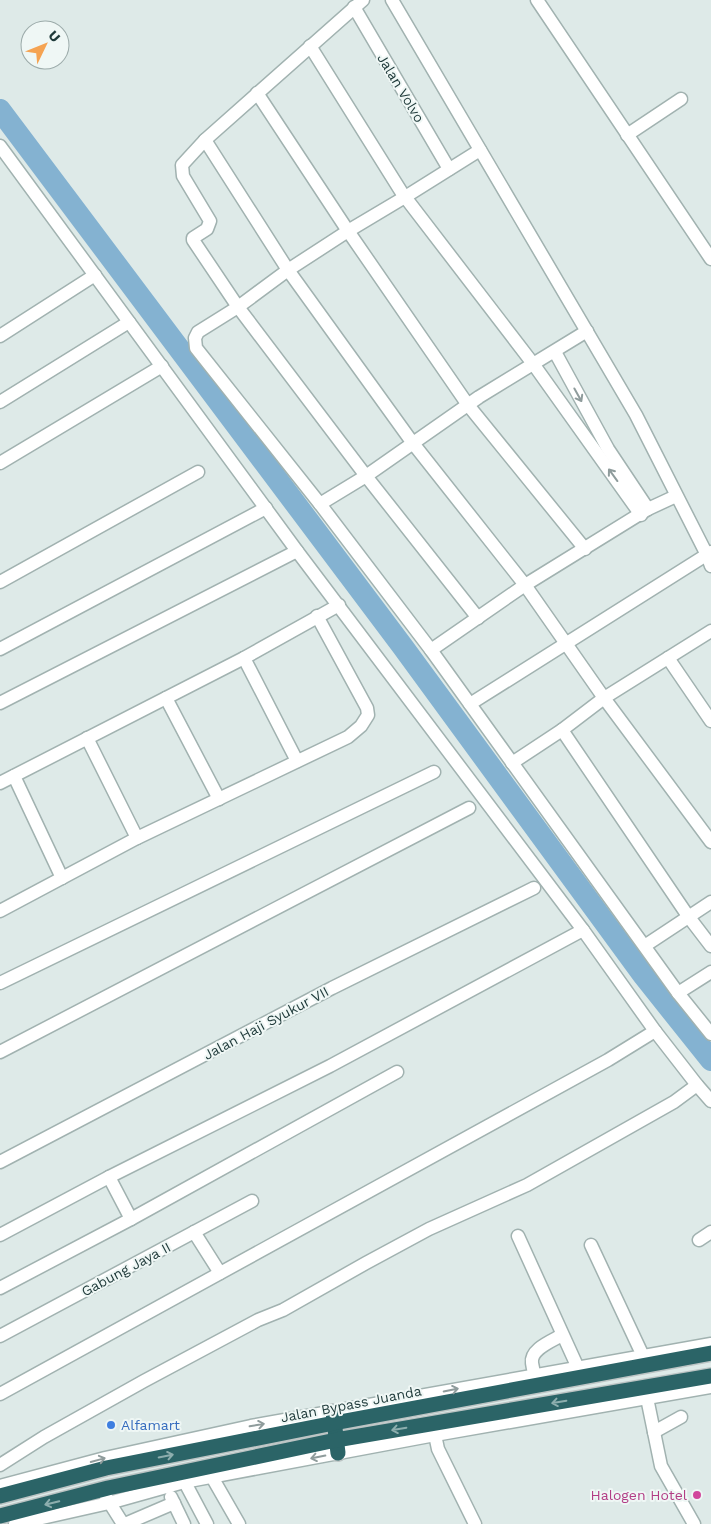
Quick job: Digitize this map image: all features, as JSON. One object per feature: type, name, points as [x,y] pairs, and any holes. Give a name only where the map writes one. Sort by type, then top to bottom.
[{"type":"highway","name":"Jalan Bypass Juanda","points":[[0,1496],[106,1468],[333,1418],[536,1380],[711,1353]]},
{"type":"highway","points":[[0,1516],[106,1496],[163,1482],[337,1447],[711,1376]]},
{"type":"highway","points":[[333,1418],[337,1447]]},
{"type":"street","points":[[392,0],[636,415],[676,496],[710,558],[470,704]]},
{"type":"street","points":[[537,0],[711,259]]},
{"type":"street","points":[[358,4],[205,140],[182,164],[183,176],[210,221],[207,229],[193,238],[193,240],[238,307],[366,476],[478,618]]},
{"type":"street","name":"Jalan Volvo","points":[[358,4],[449,169]]},
{"type":"street","points":[[310,46],[405,197],[534,364],[644,512]]},
{"type":"street","points":[[257,93],[348,231],[468,405],[585,549]]},
{"type":"street","points":[[627,134],[681,99]]},
{"type":"street","points":[[205,140],[288,270],[412,442],[525,585],[604,698],[711,842]]},
{"type":"street","points":[[0,146],[297,551],[583,930],[656,1031],[711,1101]]},
{"type":"street","points":[[480,150],[348,231],[288,270],[238,307],[198,332],[195,338],[196,348],[320,504],[431,650],[512,764],[646,945],[678,993],[711,1034]]},
{"type":"street","points":[[0,336],[95,275]]},
{"type":"street","points":[[0,402],[129,322]]},
{"type":"street","points":[[320,504],[366,476],[412,442],[468,405],[587,332]]},
{"type":"street","points":[[555,352],[644,512]]},
{"type":"street","points":[[0,463],[162,366]]},
{"type":"street","points":[[0,582],[198,472]]},
{"type":"street","points":[[431,650],[525,585],[644,512],[676,496]]},
{"type":"street","points":[[0,649],[266,508]]},
{"type":"street","points":[[0,703],[297,551]]},
{"type":"street","points":[[0,783],[244,658],[339,605]]},
{"type":"street","points":[[0,911],[137,838],[348,737],[361,726],[368,715],[367,708],[317,616]]},
{"type":"street","points":[[512,764],[562,730],[604,698],[711,631]]},
{"type":"street","points":[[244,658],[297,761]]},
{"type":"street","points":[[668,658],[711,721]]},
{"type":"street","points":[[166,698],[219,799]]},
{"type":"street","points":[[562,730],[688,916],[711,946]]},
{"type":"street","points":[[88,738],[137,838]]},
{"type":"street","points":[[0,983],[434,772]]},
{"type":"street","points":[[14,776],[62,878]]},
{"type":"street","points":[[0,1052],[469,808]]},
{"type":"street","name":"Jalan Haji Syukur VII","points":[[0,1162],[332,988],[534,888]]},
{"type":"street","points":[[646,945],[711,902]]},
{"type":"street","points":[[0,1236],[109,1177],[330,1066],[583,930]]},
{"type":"street","points":[[678,993],[711,972]]},
{"type":"street","points":[[0,1394],[608,1060],[656,1031]]},
{"type":"street","points":[[0,1288],[130,1219],[397,1072]]},
{"type":"street","points":[[0,1465],[44,1437],[127,1390],[258,1320],[283,1310],[366,1262],[429,1230],[527,1185],[666,1106],[697,1085]]},
{"type":"street","points":[[109,1177],[130,1219]]},
{"type":"street","name":"Gabung Jaya II","points":[[0,1336],[252,1201]]},
{"type":"street","points":[[194,1232],[220,1273]]},
{"type":"street","points":[[698,1240],[711,1232]]},
{"type":"street","points":[[518,1236],[578,1368]]},
{"type":"street","points":[[591,1245],[643,1356]]},
{"type":"street","points":[[562,1335],[532,1355],[536,1380],[578,1368],[711,1344]]},
{"type":"street","points":[[207,1524],[182,1478],[212,1477],[337,1447],[435,1435],[466,1424],[711,1387]]},
{"type":"street","points":[[646,1398],[661,1466],[694,1524]]},
{"type":"street","points":[[654,1432],[681,1417]]},
{"type":"street","points":[[0,1486],[105,1458],[251,1426],[333,1418]]},
{"type":"street","points":[[435,1435],[438,1449],[474,1524]]},
{"type":"street","points":[[212,1477],[239,1524]]},
{"type":"street","points":[[163,1482],[184,1524]]},
{"type":"street","points":[[15,1524],[106,1496],[124,1524],[174,1503]]},
{"type":"waterway","points":[[0,110],[403,647],[644,976],[711,1060]]},
{"type":"place","name":"Alfamart","points":[[111,1425]]},
{"type":"place","name":"Halogen Hotel","points":[[697,1495]]}]
